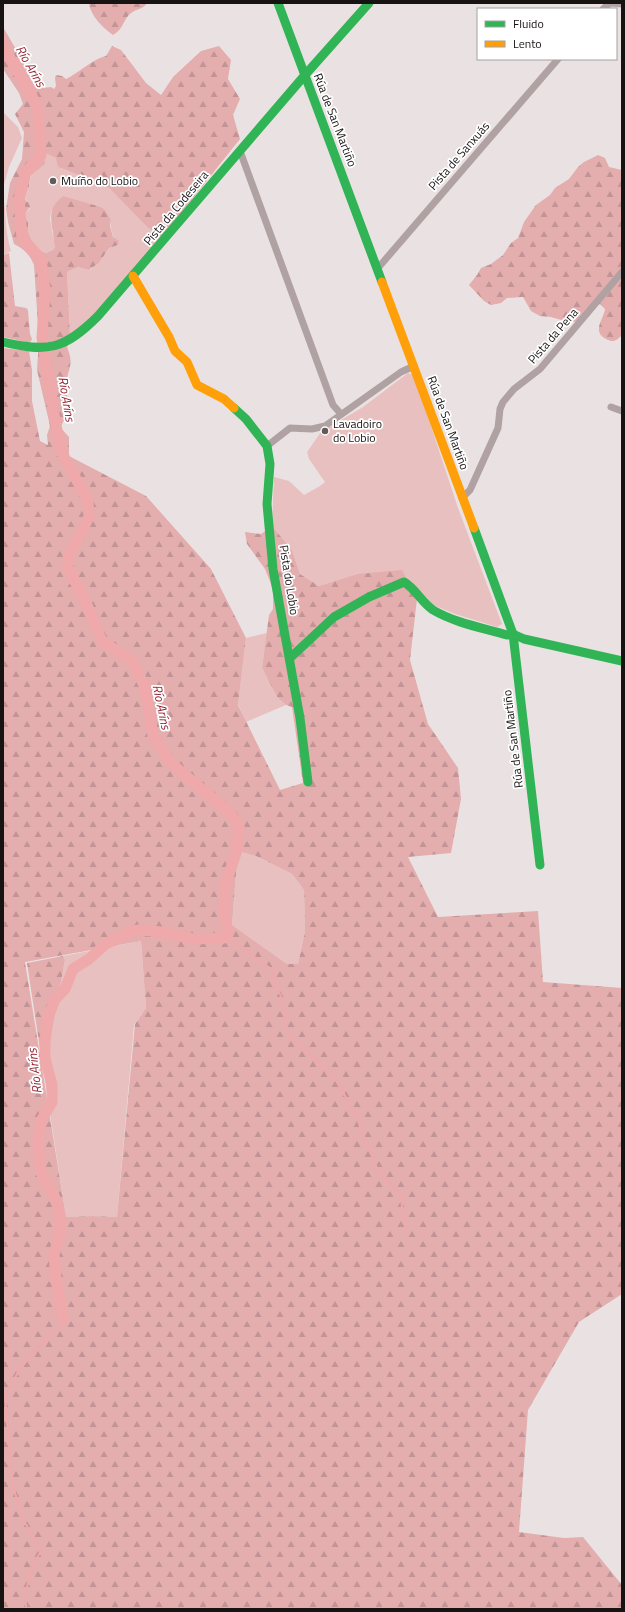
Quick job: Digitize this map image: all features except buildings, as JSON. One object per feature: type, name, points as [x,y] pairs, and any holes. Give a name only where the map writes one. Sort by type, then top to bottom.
[{"type":"street","name":"Rúa de San Martiño","points":[[278,3],[378,268],[513,634],[540,866]]},
{"type":"street","name":"Pista da Codeseira","points":[[3,342],[38,348],[56,347],[75,337],[98,316],[305,75],[369,3]]},
{"type":"street","points":[[611,3],[622,4]]},
{"type":"street","name":"Pista de Sanxuás","points":[[378,268],[557,60]]},
{"type":"street","points":[[240,151],[334,405],[341,414]]},
{"type":"street","name":"Pista da Pena","points":[[462,498],[470,490],[498,428],[502,402],[514,389],[540,369],[622,272]]},
{"type":"street","points":[[133,276],[169,337],[175,351],[187,362],[197,386],[224,399],[246,420],[267,446],[290,428],[320,428],[333,421],[401,372],[414,366]]},
{"type":"street","points":[[611,407],[622,411]]},
{"type":"street","name":"Pista do Lobio","points":[[267,446],[270,464],[267,504],[273,569],[300,718],[308,782]]},
{"type":"street","points":[[290,658],[334,617],[369,597],[404,582],[414,587],[427,606],[439,613],[507,635],[513,634],[524,639],[622,661]]},
{"type":"shaded area","points":[[3,112],[18,127],[22,138],[9,167],[3,188]]},
{"type":"shaded area","points":[[46,152],[56,158],[61,168],[109,188],[147,227],[162,237],[97,313],[70,336],[67,272],[78,267],[90,270],[99,263],[109,248],[118,245],[112,233],[111,220],[101,207],[64,196],[51,212],[50,219],[55,247],[53,250],[46,253],[41,251],[33,244],[28,231],[28,222],[22,214],[30,209],[24,194],[29,187],[31,173],[36,171]]},
{"type":"shaded area","points":[[3,191],[11,251],[3,255]]},
{"type":"shaded area","points":[[408,373],[414,375],[458,508],[502,624],[497,627],[455,614],[357,574],[319,586],[300,574],[292,550],[272,526],[274,477],[289,481],[304,495],[320,486],[325,482],[309,459],[307,452],[321,432],[363,407]]},
{"type":"shaded area","points":[[267,633],[262,668],[277,697],[286,705],[246,722],[238,704],[246,638]]},
{"type":"shaded area","points":[[241,852],[256,856],[292,874],[304,890],[305,931],[298,964],[287,964],[232,925],[237,861]]},
{"type":"shaded area","points":[[141,941],[146,1008],[134,1025],[117,1217],[66,1217],[44,1075],[65,960],[63,956]]},
{"type":"green space","points":[[89,3],[147,3],[144,7],[128,15],[117,33],[113,35],[98,21],[90,8]]},
{"type":"green space","points":[[3,27],[31,75],[43,88],[51,87],[54,89],[56,86],[56,75],[62,76],[66,79],[95,60],[106,56],[112,46],[121,50],[146,83],[161,95],[173,77],[201,51],[219,46],[231,60],[228,79],[240,99],[233,115],[240,139],[162,237],[147,227],[109,188],[58,167],[56,158],[46,153],[44,155],[45,164],[30,176],[29,187],[24,194],[30,207],[23,214],[28,222],[28,231],[33,244],[41,251],[46,253],[53,250],[55,247],[51,214],[56,202],[64,196],[101,207],[105,210],[111,220],[110,226],[113,237],[119,241],[118,245],[109,248],[99,263],[89,270],[78,267],[67,272],[70,336],[67,347],[71,361],[67,377],[66,391],[69,407],[65,419],[60,427],[69,437],[69,456],[146,496],[211,569],[246,638],[238,705],[280,790],[303,783],[292,707],[286,705],[277,697],[262,668],[269,615],[273,609],[273,589],[265,569],[247,544],[245,532],[261,534],[272,526],[292,550],[300,574],[319,586],[357,574],[402,570],[417,599],[410,660],[428,724],[458,768],[461,799],[451,853],[408,857],[438,917],[538,911],[543,982],[622,988],[622,1294],[579,1322],[528,1410],[519,1532],[564,1538],[583,1537],[622,1585],[622,1609],[3,1609],[3,348],[29,351],[32,370],[32,401],[40,441],[48,445],[47,435],[50,426],[37,370],[39,340],[34,265],[31,258],[21,248],[14,244],[6,209],[10,183],[22,159],[24,132],[15,114],[23,104],[19,93],[3,69]],"holes":[[[241,852],[256,856],[292,874],[304,890],[305,931],[298,964],[287,964],[232,925],[237,861]],[[141,941],[146,1008],[135,1024],[117,1217],[66,1217],[25,962]]]},
{"type":"green space","points":[[598,155],[605,158],[609,167],[622,170],[622,335],[614,341],[608,340],[600,333],[599,325],[605,309],[600,304],[577,322],[565,321],[540,316],[531,311],[523,297],[507,298],[501,303],[491,305],[484,301],[469,285],[481,268],[491,264],[503,255],[511,243],[518,238],[524,222],[536,205],[550,195],[555,188],[569,179],[584,162]]},
{"type":"green space","points":[[9,253],[15,306],[26,308],[28,310],[30,334],[32,339],[30,343],[3,337],[3,255]]},
{"type":"green space","points":[[63,956],[65,960],[44,1075],[27,963]]},
{"type":"waterway","name":"Río Aríns","points":[[3,46],[37,105],[41,155],[26,172],[19,199],[22,238],[41,259],[45,290],[42,338],[61,451],[88,501],[89,517],[68,557],[68,568],[87,605],[102,641],[132,661],[145,687],[153,736],[172,764],[231,814],[239,826],[237,850],[225,886],[224,912],[228,934],[224,938],[194,939],[162,932],[139,930],[129,932],[106,944],[89,959],[73,969],[65,989],[55,999],[48,1018],[45,1058],[52,1085],[52,1102],[41,1121],[38,1143],[41,1173],[56,1200],[60,1215],[60,1232],[54,1255],[56,1278],[63,1319]]},
{"type":"waterway","points":[[226,936],[275,972],[274,983],[282,1000],[287,1026]]},
{"type":"waterway","points":[[289,1034],[334,1078],[341,1088],[357,1119],[378,1171],[400,1193],[406,1232]]},
{"type":"waterway","points":[[26,1609],[26,1594],[29,1579],[34,1564],[41,1551],[23,1519],[13,1486],[5,1397],[19,1370],[49,1334],[59,1327],[63,1319]]},
{"type":"traffic: fast","points":[[278,3],[382,282]]},
{"type":"traffic: fast","points":[[3,342],[32,347],[55,346],[76,336],[98,316],[305,75],[369,3]]},
{"type":"traffic: fast","points":[[234,408],[246,419],[267,446],[270,464],[267,504],[273,569],[300,718],[308,782]]},
{"type":"traffic: fast","points":[[474,528],[513,634],[540,865]]},
{"type":"traffic: fast","points":[[290,658],[334,617],[369,597],[404,582],[412,588],[433,610],[460,622],[507,635],[513,634],[524,639],[622,661]]},
{"type":"traffic: slow","points":[[133,276],[169,337],[175,351],[187,362],[197,385],[224,399],[234,408]]},
{"type":"traffic: slow","points":[[382,282],[474,528]]},
{"type":"place","name":"Muíño do Lobio","points":[[53,181]]},
{"type":"place","name":"Lavadoiro do Lobio","points":[[325,431]]}]
